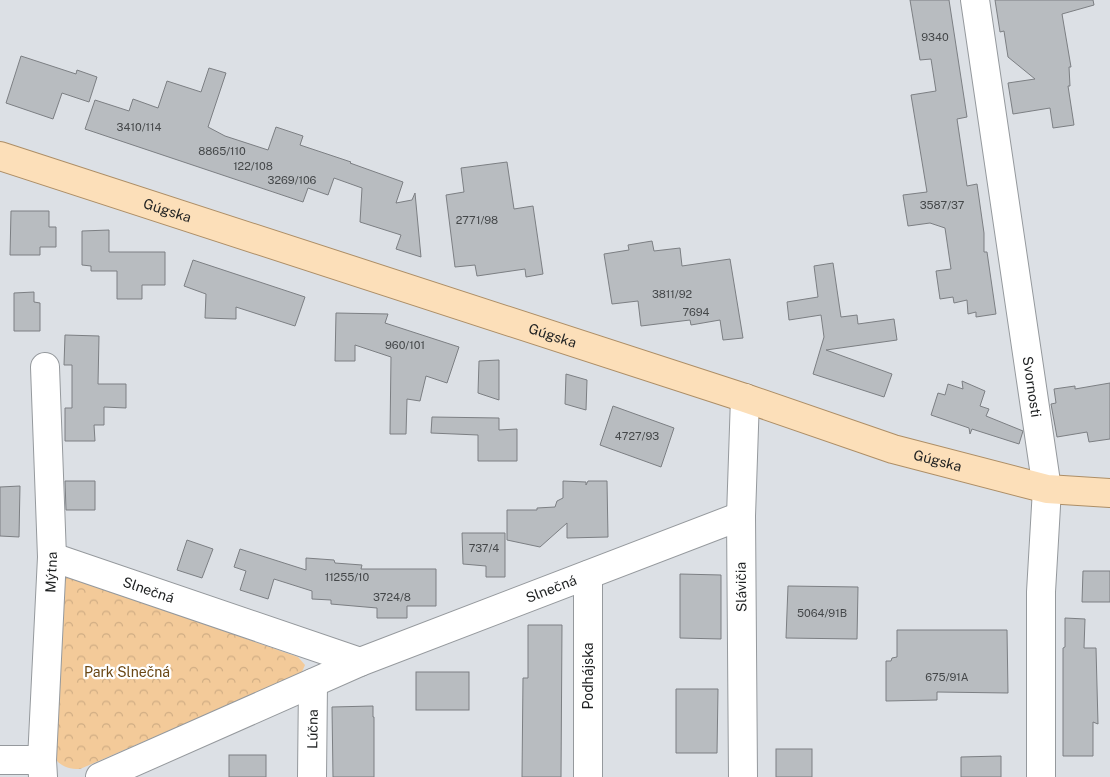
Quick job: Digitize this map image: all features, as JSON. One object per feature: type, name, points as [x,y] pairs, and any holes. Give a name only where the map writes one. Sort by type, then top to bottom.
[{"type":"main road","name":"Gúgska","points":[[0,156],[746,398],[893,449],[1047,489],[1110,493]]},
{"type":"street","name":"Svornosti","points":[[975,0],[1047,489],[1041,592],[1041,777]]},
{"type":"street","name":"Mýtna","points":[[42,768],[52,557],[45,367]]},
{"type":"street","name":"Slávičia","points":[[743,777],[741,516],[746,398]]},
{"type":"street","name":"Slnečná","points":[[100,777],[360,662],[741,516]]},
{"type":"street","name":"Slnečná","points":[[52,557],[360,662]]},
{"type":"street","name":"Podhájska","points":[[588,575],[588,777]]},
{"type":"street","name":"Lúčna","points":[[312,777],[313,683]]},
{"type":"street","points":[[0,760],[42,768]]},
{"type":"green space","name":"Park Slnečná","points":[[61,574],[298,657],[305,665],[301,674],[80,769],[68,768],[61,765],[53,756]]},
{"type":"building","points":[[910,0],[949,0],[967,117],[957,119],[967,186],[977,184],[984,233],[984,252],[987,252],[996,314],[976,317],[976,312],[968,314],[967,300],[954,303],[953,297],[940,299],[936,271],[951,269],[945,228],[930,223],[908,226],[903,195],[927,192],[911,95],[936,91],[931,59],[920,60]]},
{"type":"building","points":[[995,0],[1093,0],[1094,5],[1062,14],[1071,67],[1069,67],[1070,86],[1068,86],[1074,125],[1053,128],[1050,108],[1013,114],[1008,83],[1035,79],[1008,57],[1004,31],[1000,32]]},
{"type":"building","points":[[21,56],[76,74],[77,70],[97,77],[89,102],[62,93],[53,119],[6,103]]},
{"type":"building","points":[[209,68],[226,73],[208,127],[225,136],[268,150],[276,127],[303,136],[300,145],[403,182],[396,203],[412,200],[415,193],[421,257],[396,249],[401,235],[360,222],[362,188],[334,178],[328,195],[308,188],[303,202],[85,129],[95,100],[129,111],[133,99],[158,108],[167,81],[201,92]]},
{"type":"building","points":[[507,162],[514,209],[533,206],[543,274],[526,277],[525,269],[477,276],[475,265],[455,267],[446,195],[464,192],[461,168]]},
{"type":"building","points":[[11,211],[49,211],[49,227],[56,227],[56,247],[40,247],[40,255],[10,255]]},
{"type":"building","points":[[109,230],[109,252],[165,252],[165,285],[142,285],[142,299],[117,299],[117,271],[91,271],[91,266],[82,265],[82,231]]},
{"type":"building","points":[[652,241],[654,251],[680,248],[682,266],[730,259],[743,338],[723,340],[720,320],[691,325],[690,320],[641,326],[638,301],[612,304],[604,254],[629,250],[628,245]]},
{"type":"building","points":[[193,260],[305,297],[295,326],[236,307],[236,319],[205,318],[206,294],[184,286]]},
{"type":"building","points":[[833,263],[841,317],[857,315],[858,324],[894,319],[897,340],[826,350],[892,374],[884,397],[813,374],[824,337],[821,315],[789,320],[787,302],[818,297],[814,266]]},
{"type":"building","points":[[34,292],[34,302],[40,303],[40,331],[14,331],[14,293]]},
{"type":"building","points":[[336,313],[388,314],[385,323],[459,347],[447,383],[426,376],[420,401],[407,399],[406,434],[390,434],[391,357],[355,345],[355,361],[335,361]]},
{"type":"building","points":[[65,335],[99,336],[98,384],[126,384],[126,408],[104,407],[104,425],[94,425],[95,441],[65,441],[65,408],[72,408],[72,365],[64,365]]},
{"type":"building","points":[[499,360],[499,400],[478,393],[479,361]]},
{"type":"building","points":[[566,374],[587,380],[586,410],[565,404]]},
{"type":"building","points":[[962,381],[985,391],[980,406],[989,409],[986,416],[1023,431],[1019,444],[972,429],[970,434],[969,428],[931,415],[938,393],[945,395],[948,384],[963,389]]},
{"type":"building","points":[[1110,383],[1110,439],[1089,442],[1087,432],[1057,437],[1051,404],[1056,403],[1054,389],[1075,386],[1075,389]]},
{"type":"building","points":[[613,406],[674,428],[661,467],[600,445]]},
{"type":"building","points":[[432,417],[499,418],[499,430],[517,429],[517,461],[478,461],[478,435],[431,433]]},
{"type":"building","points":[[65,481],[95,481],[95,510],[66,510]]},
{"type":"building","points":[[563,481],[586,482],[586,485],[588,481],[607,481],[608,537],[567,538],[567,523],[540,547],[507,540],[507,510],[537,510],[537,508],[555,507],[557,501],[563,498]]},
{"type":"building","points":[[20,486],[19,537],[0,536],[0,487]]},
{"type":"building","points":[[462,533],[505,533],[505,577],[486,577],[486,566],[463,564]]},
{"type":"building","points":[[187,540],[213,549],[202,578],[177,570]]},
{"type":"building","points":[[240,549],[306,570],[306,558],[362,565],[361,569],[436,569],[436,606],[407,606],[407,618],[377,618],[377,608],[331,604],[331,600],[312,599],[312,591],[274,579],[268,599],[240,590],[246,571],[234,567]]},
{"type":"building","points":[[1083,571],[1110,571],[1110,602],[1082,602]]},
{"type":"building","points":[[680,574],[721,575],[721,639],[680,638]]},
{"type":"building","points":[[788,586],[858,587],[857,639],[786,638]]},
{"type":"building","points":[[1065,618],[1085,619],[1084,648],[1096,648],[1098,724],[1093,722],[1093,756],[1063,756],[1063,648],[1065,647]]},
{"type":"building","points":[[528,625],[562,625],[561,777],[522,777],[523,678],[528,678]]},
{"type":"building","points":[[897,630],[1007,630],[1008,693],[937,692],[937,700],[886,701],[886,661],[891,661],[892,658],[897,657]]},
{"type":"building","points":[[416,672],[469,672],[469,710],[416,710]]},
{"type":"building","points":[[676,689],[718,689],[717,753],[676,753]]},
{"type":"building","points":[[373,706],[374,777],[333,777],[332,707]]},
{"type":"building","points":[[776,749],[812,749],[812,777],[776,777]]},
{"type":"building","points":[[229,755],[266,755],[266,777],[229,777]]},
{"type":"building","points":[[1001,756],[1001,777],[961,777],[961,757]]}]
